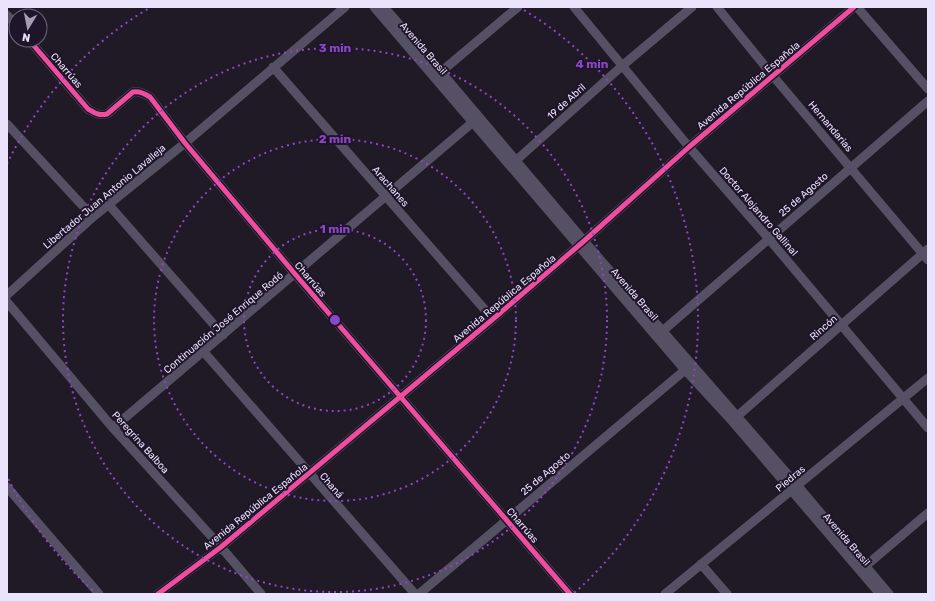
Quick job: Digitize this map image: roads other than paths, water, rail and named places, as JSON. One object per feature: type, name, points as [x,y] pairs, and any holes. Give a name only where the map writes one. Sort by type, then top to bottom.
[{"type":"street","name":"Libertador Juan Antonio Lavalleja","points":[[7,295],[93,217],[185,142],[345,7]]},
{"type":"street","name":"Avenida Brasil","points":[[374,7],[438,75],[582,244],[863,568],[889,594]]},
{"type":"street","name":"Avenida Brasil","points":[[384,7],[473,122],[514,163]]},
{"type":"street","points":[[438,75],[518,7]]},
{"type":"street","name":"Doctor Alejandro Gallinal","points":[[574,7],[689,147],[769,239],[928,428]]},
{"type":"street","name":"19 de Abril","points":[[514,163],[622,66],[692,7]]},
{"type":"street","name":"Hernandarias","points":[[717,7],[773,76],[926,254]]},
{"type":"street","name":"Avenida República Española","points":[[158,594],[221,547],[582,244],[689,147],[854,7]]},
{"type":"street","points":[[857,7],[928,89]]},
{"type":"street","name":"Charrúas","points":[[36,48],[88,109],[97,114],[107,114],[133,92],[138,91],[150,97],[185,142],[295,274],[570,594]]},
{"type":"street","name":"Arachanes","points":[[273,67],[493,319]]},
{"type":"street","name":"25 de Agosto","points":[[660,334],[928,100]]},
{"type":"street","name":"Continuación José Enrique Rodó","points":[[113,428],[473,122]]},
{"type":"street","points":[[7,124],[93,217]]},
{"type":"street","points":[[108,205],[223,334]]},
{"type":"street","name":"Rincón","points":[[734,419],[841,325],[926,254]]},
{"type":"street","name":"Peregrina Balboa","points":[[7,302],[113,428],[221,547],[261,594]]},
{"type":"street","name":"Avenida Brasil","points":[[660,334],[685,370],[734,419]]},
{"type":"street","name":"Chaná","points":[[203,351],[415,594]]},
{"type":"street","name":"25 de Agosto","points":[[419,594],[685,370]]},
{"type":"street","name":"Piedras","points":[[665,594],[928,378]]},
{"type":"street","points":[[7,487],[100,594]]},
{"type":"street","points":[[863,568],[928,513]]},
{"type":"street","points":[[701,564],[727,594]]},
{"type":"street","name":"Avenida Brasil","points":[[863,568],[880,594]]}]
